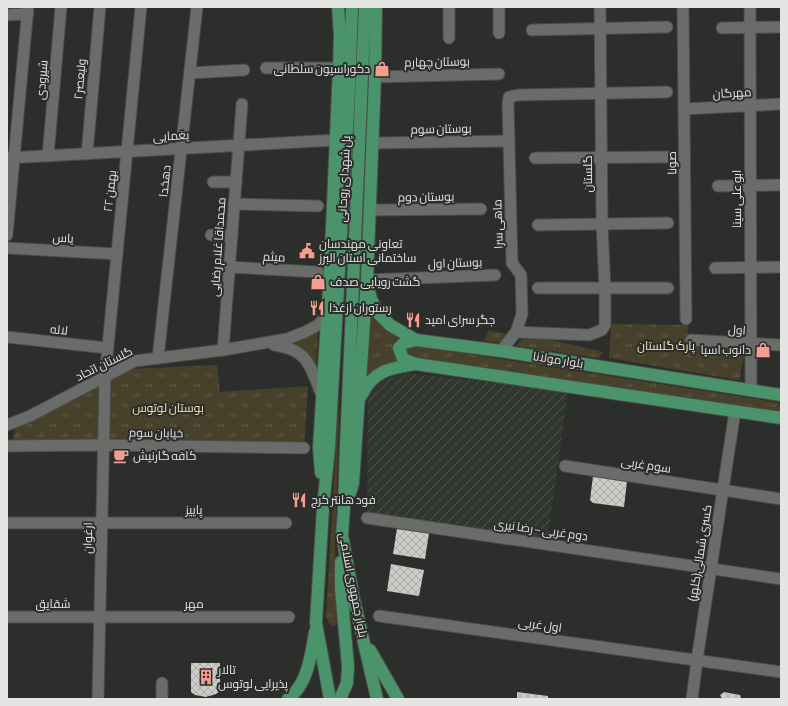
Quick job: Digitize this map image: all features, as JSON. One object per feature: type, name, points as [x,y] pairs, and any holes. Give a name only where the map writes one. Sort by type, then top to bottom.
[{"type":"main road","points":[[322,508],[319,448],[328,315],[336,140],[340,36],[338,7]]},
{"type":"main road","name":"پل شهدای روحانی","points":[[329,447],[349,100],[352,7]]},
{"type":"main road","name":"پل شهدای روحانی","points":[[346,446],[365,7]]},
{"type":"main road","points":[[344,507],[353,484],[368,280],[376,7]]},
{"type":"main road","name":"بلوار مولانا","points":[[368,280],[370,298],[377,312],[390,326],[416,340],[502,351],[781,395]]},
{"type":"main road","points":[[416,340],[404,343],[399,348],[403,360],[416,364]]},
{"type":"main road","name":"بلوار مولانا","points":[[358,400],[365,387],[372,378],[378,374],[395,367],[416,364],[781,418]]},
{"type":"main road","name":"بلوار جمهوری اسلامی","points":[[346,446],[342,535],[354,600],[377,699]]},
{"type":"main road","name":"بلوار جمهوری اسلامی","points":[[329,447],[322,508],[316,623],[330,699]]},
{"type":"main road","points":[[340,699],[347,683],[348,666],[341,589],[342,535]]},
{"type":"main road","points":[[288,699],[301,685],[307,668],[316,623]]},
{"type":"main road","points":[[362,636],[398,699]]},
{"type":"main road","points":[[372,680],[372,699]]},
{"type":"street","name":"شیرودی","points":[[48,156],[61,7]]},
{"type":"street","name":"ولیعصر۲","points":[[87,154],[100,7]]},
{"type":"street","name":"۲۲ بهمن","points":[[105,377],[141,7]]},
{"type":"street","name":"دهخدا","points":[[158,358],[197,7]]},
{"type":"street","points":[[449,7],[449,38]]},
{"type":"street","points":[[499,7],[499,33]]},
{"type":"street","name":"گلستان","points":[[516,332],[593,335],[602,330],[605,325],[602,224],[600,7]]},
{"type":"street","name":"صونا","points":[[683,7],[686,319]]},
{"type":"street","name":"ابو علی سینا","points":[[750,7],[751,391]]},
{"type":"street","points":[[7,15],[28,10],[11,158],[7,235]]},
{"type":"street","points":[[532,30],[666,27]]},
{"type":"street","points":[[722,28],[781,27]]},
{"type":"street","points":[[266,68],[339,68]]},
{"type":"street","points":[[190,73],[244,70]]},
{"type":"street","name":"بوستان چهارم","points":[[375,77],[499,74]]},
{"type":"street","points":[[600,93],[667,92]]},
{"type":"street","name":"ماهی سرا","points":[[502,351],[516,332],[522,314],[521,275],[512,263],[509,96],[600,93]]},
{"type":"street","name":"محمداقا غلام رضایی","points":[[223,350],[242,104]]},
{"type":"street","name":"مهرگان","points":[[684,109],[781,104]]},
{"type":"street","name":"یغمایی","points":[[11,158],[336,140]]},
{"type":"street","name":"بوستان سوم","points":[[373,143],[509,141]]},
{"type":"street","points":[[535,158],[668,157]]},
{"type":"street","points":[[213,182],[236,182]]},
{"type":"street","points":[[718,186],[781,185]]},
{"type":"street","points":[[234,204],[318,206]]},
{"type":"street","name":"بوستان دوم","points":[[370,210],[481,209]]},
{"type":"street","points":[[538,225],[668,223]]},
{"type":"street","points":[[211,235],[232,236]]},
{"type":"street","name":"یاس","points":[[7,248],[117,254]]},
{"type":"street","name":"میثم","points":[[229,267],[318,272]]},
{"type":"street","points":[[715,268],[781,267]]},
{"type":"street","name":"بوستان اول","points":[[368,280],[495,275]]},
{"type":"street","points":[[538,288],[668,288]]},
{"type":"street","points":[[267,344],[287,339],[305,332],[318,325],[328,315]]},
{"type":"street","name":"لاله","points":[[7,337],[108,348]]},
{"type":"street","name":"اول","points":[[691,340],[781,345]]},
{"type":"street","points":[[267,344],[288,347],[302,354],[310,366],[322,396]]},
{"type":"street","name":"گلستان اتحاد","points":[[7,425],[30,416],[135,361],[267,344]]},
{"type":"street","name":"ارغوان","points":[[98,699],[105,377]]},
{"type":"street","name":"کسری شمالی(کلهر)","points":[[692,699],[735,411]]},
{"type":"street","name":"خیابان سوم","points":[[7,446],[103,445],[304,448]]},
{"type":"street","name":"سوم غربی","points":[[565,466],[781,499]]},
{"type":"street","name":"دوم غربی -- رضا نیری","points":[[367,518],[781,579]]},
{"type":"street","name":"پاییز","points":[[7,523],[286,523]]},
{"type":"street","name":"اول غربی","points":[[380,616],[781,672]]},
{"type":"street","name":"شقایق","points":[[7,617],[100,617]]},
{"type":"street","name":"مهر","points":[[100,617],[289,617]]},
{"type":"street","points":[[162,683],[162,699]]},
{"type":"shaded area","points":[[408,373],[568,391],[547,544],[367,518],[368,395],[382,380]]},
{"type":"green space","points":[[368,306],[385,328],[402,339],[395,350],[398,363],[377,369],[363,380]]},
{"type":"green space","name":"پارک گلستان","points":[[611,324],[688,325],[687,343],[746,348],[739,380],[609,358]]},
{"type":"green space","points":[[318,330],[316,368],[314,368],[305,352],[290,343]]},
{"type":"green space","points":[[489,330],[510,335],[502,343],[484,341]]},
{"type":"green space","points":[[526,334],[603,352],[599,358],[516,346]]},
{"type":"green space","points":[[411,345],[781,403],[781,414],[420,359],[408,356],[406,350]]},
{"type":"green space","name":"بوستان لوتوس","points":[[217,365],[220,392],[308,386],[304,448],[10,449],[16,427],[127,369]]},
{"type":"green space","points":[[338,412],[335,545],[338,624],[334,626],[330,625],[326,617]]},
{"type":"building","points":[[593,476],[627,481],[624,507],[593,503],[590,500]]},
{"type":"building","points":[[397,528],[429,533],[425,559],[393,554]]},
{"type":"building","points":[[391,564],[424,570],[419,596],[387,591]]},
{"type":"building","name":"تالار پذیرایی لوتوس","points":[[191,663],[220,663],[220,691],[206,697],[195,695],[191,692]]},
{"type":"building","points":[[517,692],[548,696],[548,699],[517,699]]},
{"type":"building","points":[[724,692],[740,695],[741,699],[722,699],[720,695]]},
{"type":"place","name":"دکوراسیون سلطانی","points":[[382,69]]},
{"type":"place","name":"تعاونی مهندسان ساختمانی استان البرز","points":[[307,251]]},
{"type":"place","name":"گشت رویایی صدف","points":[[318,282]]},
{"type":"place","name":"رستوران ازغذا","points":[[317,308]]},
{"type":"place","name":"جگر سرای امید","points":[[413,320]]},
{"type":"place","name":"دانوب اسپا","points":[[763,350]]},
{"type":"place","name":"کافه گارنیش","points":[[121,456]]},
{"type":"place","name":"فود هانتر کرج","points":[[299,500]]},
{"type":"place","name":"تالار پذیرایی لوتوس","points":[[206,677]]}]
